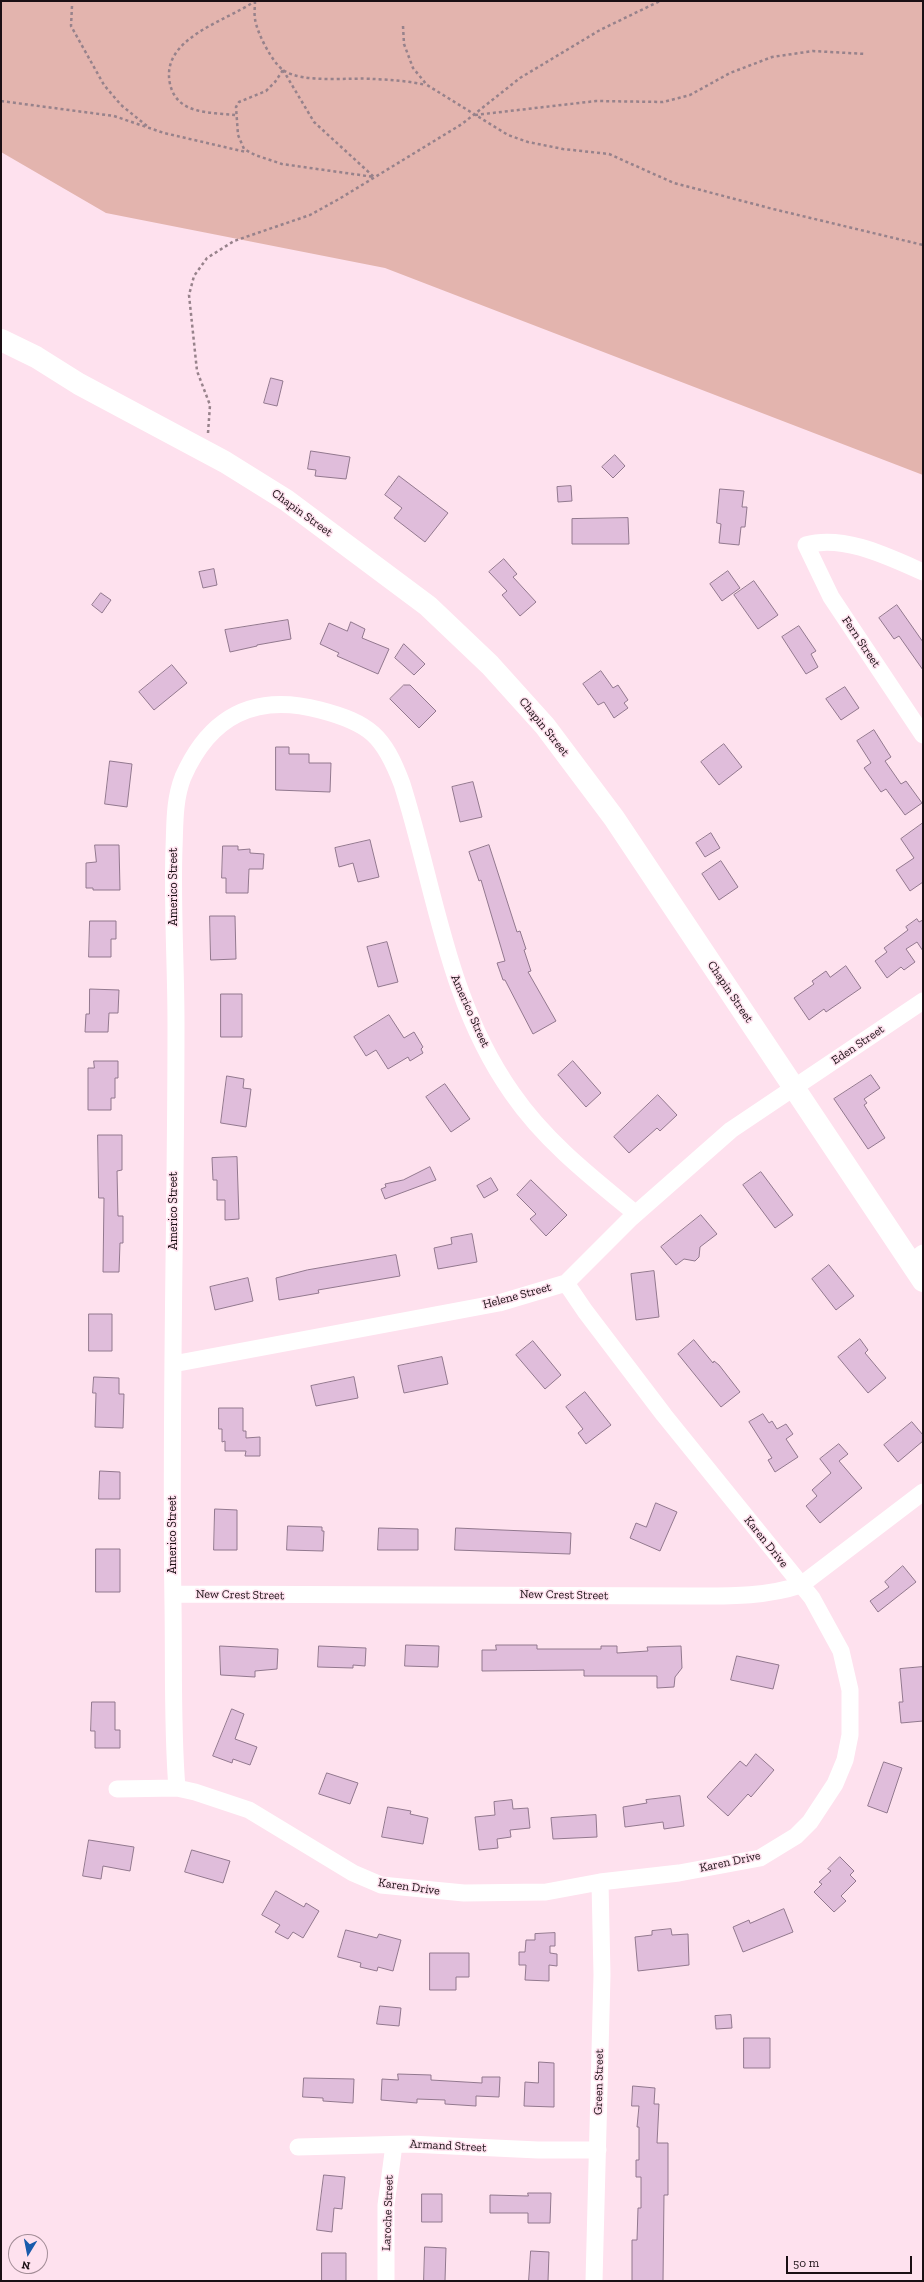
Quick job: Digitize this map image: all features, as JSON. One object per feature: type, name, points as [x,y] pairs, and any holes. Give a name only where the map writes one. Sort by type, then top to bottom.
[{"type":"main road","name":"Chapin Street","points":[[1,340],[36,357],[79,384],[201,449],[292,504],[428,606],[490,665],[545,726],[614,818],[794,1089],[917,1257],[923,1281]]},
{"type":"street","name":"Fern Street","points":[[923,572],[873,550],[820,540],[806,545],[831,597],[923,735]]},
{"type":"street","name":"Americo Street","points":[[177,1788],[173,1691],[173,1364],[176,1031],[173,868],[175,804],[183,779],[210,732],[244,711],[268,705],[290,704],[314,708],[341,716],[361,724],[379,738],[392,757],[404,790],[453,975],[476,1029],[494,1063],[512,1094],[561,1152],[635,1214]]},
{"type":"street","name":"Eden Street","points":[[794,1089],[923,1001]]},
{"type":"street","name":"Helene Street","points":[[173,1364],[499,1303],[566,1283],[635,1214],[731,1130],[794,1089]]},
{"type":"street","name":"Karen Drive","points":[[117,1789],[177,1788],[195,1792],[249,1810],[353,1873],[381,1885],[464,1893],[546,1892],[600,1882],[680,1873],[760,1858],[796,1836],[810,1822],[823,1804],[845,1760],[850,1735],[850,1690],[848,1672],[835,1638],[812,1598],[664,1415],[585,1311],[566,1283]]},
{"type":"street","name":"New Crest Street","points":[[173,1594],[714,1596],[765,1594],[779,1592],[801,1585],[923,1492]]},
{"type":"street","name":"Green Street","points":[[594,2281],[602,1975],[600,1882]]},
{"type":"street","name":"Armand Street","points":[[298,2147],[394,2145],[538,2150],[598,2150]]},
{"type":"street","name":"Laroche Street","points":[[386,2281],[386,2205],[394,2145]]},
{"type":"path","points":[[255,1],[255,20],[266,46],[283,70],[314,122],[374,178]]},
{"type":"path","points":[[235,115],[198,111],[180,104],[171,90],[169,67],[177,49],[188,40],[255,1]]},
{"type":"path","points":[[201,449],[208,432],[210,404],[197,371],[189,295],[194,276],[207,258],[234,241],[310,215],[374,178],[474,115],[520,78],[600,30],[660,1]]},
{"type":"path","points":[[72,6],[71,26],[104,85],[121,105],[149,128]]},
{"type":"path","points":[[403,26],[404,44],[413,68],[427,85],[494,128],[528,142],[563,149],[609,154],[674,183],[773,209],[923,245]]},
{"type":"path","points":[[474,115],[596,101],[663,102],[690,95],[730,73],[772,57],[813,51],[866,54]]},
{"type":"path","points":[[283,70],[291,74],[316,78],[405,81],[427,85]]},
{"type":"path","points":[[248,152],[240,143],[235,115],[239,102],[266,91],[276,82],[283,70]]},
{"type":"path","points":[[1,101],[114,116],[149,128],[248,152],[266,160],[303,169],[374,178]]},
{"type":"shaded area","points":[[1,1],[923,1],[923,475],[385,268],[106,213],[1,152]]},
{"type":"building","points":[[271,378],[283,381],[277,406],[264,403]]},
{"type":"building","points":[[311,451],[350,457],[346,479],[315,476],[316,470],[308,469]]},
{"type":"building","points":[[615,455],[625,466],[613,478],[602,467]]},
{"type":"building","points":[[399,476],[448,513],[425,542],[394,518],[402,508],[385,495]]},
{"type":"building","points":[[571,486],[572,501],[558,502],[557,487]]},
{"type":"building","points":[[720,489],[744,491],[742,507],[747,507],[745,527],[741,527],[739,545],[719,543],[721,524],[717,523]]},
{"type":"building","points":[[628,518],[629,544],[572,544],[572,519]]},
{"type":"building","points":[[504,559],[517,574],[513,577],[536,602],[520,616],[502,595],[507,591],[489,572]]},
{"type":"building","points":[[214,569],[217,585],[203,588],[199,572]]},
{"type":"building","points":[[728,571],[740,588],[722,601],[710,584]]},
{"type":"building","points":[[754,581],[778,615],[758,629],[734,595]]},
{"type":"building","points":[[101,593],[111,600],[102,613],[92,605]]},
{"type":"building","points":[[897,605],[923,642],[923,670],[899,636],[894,639],[879,618]]},
{"type":"building","points":[[288,620],[291,639],[257,645],[230,652],[225,630]]},
{"type":"building","points":[[351,622],[365,629],[362,638],[389,649],[378,674],[337,656],[339,653],[320,644],[329,623],[347,631]]},
{"type":"building","points":[[799,626],[816,651],[811,654],[818,667],[806,674],[782,637]]},
{"type":"building","points":[[404,644],[425,664],[414,675],[395,658]]},
{"type":"building","points":[[172,665],[187,683],[154,710],[139,692]]},
{"type":"building","points":[[601,671],[613,688],[618,685],[628,700],[624,703],[628,708],[614,718],[604,702],[598,705],[583,684]]},
{"type":"building","points":[[404,685],[410,685],[436,711],[419,728],[390,699]]},
{"type":"building","points":[[845,687],[859,708],[841,720],[826,699]]},
{"type":"building","points":[[874,730],[891,757],[885,761],[901,784],[906,781],[922,803],[905,815],[886,789],[881,792],[864,768],[871,763],[857,741]]},
{"type":"building","points":[[724,744],[742,767],[719,785],[701,762]]},
{"type":"building","points":[[276,747],[289,747],[289,754],[309,754],[309,763],[331,763],[330,792],[276,790]]},
{"type":"building","points":[[110,761],[132,764],[127,807],[105,804]]},
{"type":"building","points":[[473,782],[482,817],[460,822],[452,787]]},
{"type":"building","points":[[923,823],[923,882],[910,891],[896,870],[914,858],[901,839]]},
{"type":"building","points":[[711,833],[720,848],[705,857],[696,843]]},
{"type":"building","points":[[370,840],[379,877],[358,882],[353,863],[339,867],[335,848]]},
{"type":"building","points":[[95,845],[119,845],[120,890],[93,890],[93,888],[86,888],[86,863],[96,862]]},
{"type":"building","points":[[489,845],[517,932],[520,931],[526,949],[524,950],[531,971],[528,972],[556,1021],[533,1034],[505,980],[503,980],[497,963],[505,961],[481,880],[479,881],[469,852]]},
{"type":"building","points":[[223,846],[238,846],[238,850],[250,849],[250,853],[264,854],[263,869],[249,869],[248,893],[226,893],[226,878],[222,878]]},
{"type":"building","points":[[721,861],[738,887],[719,900],[702,874]]},
{"type":"building","points":[[210,916],[235,916],[236,959],[211,960]]},
{"type":"building","points":[[917,919],[919,922],[923,920],[923,951],[917,942],[906,949],[915,962],[904,970],[901,967],[887,978],[875,961],[887,952],[884,948],[908,930],[906,927]]},
{"type":"building","points":[[90,921],[116,921],[116,939],[111,939],[111,957],[89,957]]},
{"type":"building","points":[[387,942],[398,982],[378,987],[367,947]]},
{"type":"building","points":[[846,966],[861,988],[826,1012],[824,1009],[809,1020],[794,998],[814,984],[812,981],[826,971],[830,977]]},
{"type":"building","points":[[90,989],[119,990],[118,1013],[109,1013],[108,1032],[85,1032],[86,1014],[89,1014]]},
{"type":"building","points":[[221,994],[242,994],[242,1037],[221,1037]]},
{"type":"building","points":[[389,1015],[404,1038],[414,1032],[423,1047],[421,1049],[423,1053],[410,1061],[408,1057],[388,1069],[376,1050],[366,1056],[354,1037]]},
{"type":"building","points":[[94,1061],[118,1061],[118,1078],[115,1078],[115,1098],[111,1098],[111,1110],[88,1110],[88,1068],[94,1068]]},
{"type":"building","points":[[573,1061],[601,1093],[586,1107],[558,1075]]},
{"type":"building","points":[[871,1075],[880,1088],[864,1099],[867,1103],[864,1105],[885,1138],[868,1149],[834,1099]]},
{"type":"building","points":[[227,1076],[244,1079],[243,1088],[251,1089],[246,1127],[221,1123]]},
{"type":"building","points":[[445,1084],[470,1119],[451,1132],[426,1097]]},
{"type":"building","points":[[658,1095],[677,1115],[660,1131],[657,1128],[629,1153],[614,1137]]},
{"type":"building","points":[[98,1135],[122,1135],[122,1170],[117,1171],[118,1216],[123,1216],[123,1243],[120,1243],[119,1272],[103,1272],[104,1198],[99,1198]]},
{"type":"building","points":[[237,1157],[239,1219],[225,1220],[225,1200],[217,1200],[217,1180],[213,1180],[212,1158]]},
{"type":"building","points":[[430,1167],[436,1180],[385,1199],[381,1189],[386,1187],[385,1184],[403,1180]]},
{"type":"building","points":[[761,1172],[793,1215],[775,1228],[743,1185]]},
{"type":"building","points":[[491,1178],[498,1190],[484,1198],[477,1186]]},
{"type":"building","points":[[531,1180],[567,1215],[546,1236],[530,1219],[536,1214],[517,1195]]},
{"type":"building","points":[[701,1215],[717,1234],[700,1247],[699,1257],[695,1261],[684,1259],[676,1265],[661,1247]]},
{"type":"building","points":[[472,1234],[477,1262],[438,1269],[434,1248],[452,1244],[451,1238]]},
{"type":"building","points":[[396,1255],[400,1276],[318,1290],[319,1293],[279,1300],[276,1278],[307,1270]]},
{"type":"building","points":[[829,1265],[854,1296],[836,1310],[812,1279]]},
{"type":"building","points":[[654,1271],[659,1317],[636,1320],[631,1274]]},
{"type":"building","points":[[248,1278],[253,1301],[215,1310],[210,1287]]},
{"type":"building","points":[[89,1314],[112,1314],[112,1351],[89,1351]]},
{"type":"building","points":[[860,1339],[868,1350],[865,1353],[886,1378],[868,1393],[838,1357]]},
{"type":"building","points":[[694,1340],[713,1363],[714,1361],[719,1365],[740,1392],[721,1407],[678,1354]]},
{"type":"building","points":[[533,1341],[561,1375],[545,1389],[516,1355]]},
{"type":"building","points":[[442,1357],[448,1384],[404,1393],[398,1366]]},
{"type":"building","points":[[94,1377],[119,1378],[119,1394],[124,1394],[123,1428],[95,1427],[96,1393],[93,1393]]},
{"type":"building","points":[[354,1377],[358,1398],[316,1406],[311,1386]]},
{"type":"building","points":[[585,1392],[611,1425],[586,1444],[578,1433],[583,1429],[566,1407]]},
{"type":"building","points":[[219,1408],[243,1408],[243,1431],[246,1431],[246,1438],[260,1437],[260,1456],[245,1456],[246,1451],[225,1451],[225,1441],[222,1442],[222,1429],[219,1429]]},
{"type":"building","points":[[763,1414],[769,1423],[772,1421],[777,1429],[786,1424],[793,1434],[786,1439],[798,1457],[775,1472],[768,1460],[772,1458],[749,1422]]},
{"type":"building","points":[[912,1422],[923,1435],[923,1441],[898,1462],[884,1445]]},
{"type":"building","points":[[839,1444],[848,1454],[839,1461],[862,1488],[820,1523],[806,1506],[817,1496],[812,1490],[831,1473],[820,1459]]},
{"type":"building","points":[[100,1471],[120,1472],[120,1499],[99,1499]]},
{"type":"building","points":[[656,1503],[677,1512],[660,1551],[630,1538],[636,1523],[646,1527]]},
{"type":"building","points":[[215,1509],[237,1510],[237,1550],[214,1550]]},
{"type":"building","points":[[288,1526],[322,1527],[322,1531],[324,1531],[323,1551],[287,1550]]},
{"type":"building","points":[[379,1528],[418,1529],[418,1550],[378,1550]]},
{"type":"building","points":[[456,1528],[571,1533],[570,1554],[455,1550]]},
{"type":"building","points":[[96,1549],[120,1549],[120,1592],[96,1592]]},
{"type":"building","points":[[903,1566],[916,1582],[878,1612],[870,1601],[889,1587],[885,1582]]},
{"type":"building","points":[[406,1645],[439,1646],[438,1667],[405,1666]]},
{"type":"building","points":[[496,1645],[537,1645],[537,1649],[601,1649],[601,1646],[617,1646],[617,1653],[648,1651],[647,1647],[681,1646],[682,1668],[675,1677],[674,1687],[657,1688],[657,1676],[584,1676],[584,1670],[482,1671],[482,1650],[496,1650]]},
{"type":"building","points":[[220,1646],[278,1649],[277,1669],[255,1671],[255,1677],[221,1675]]},
{"type":"building","points":[[319,1646],[366,1648],[365,1666],[353,1665],[353,1668],[318,1667]]},
{"type":"building","points":[[737,1656],[779,1665],[773,1689],[731,1680]]},
{"type":"building","points":[[923,1667],[923,1721],[901,1723],[899,1702],[903,1702],[900,1669]]},
{"type":"building","points":[[92,1702],[115,1702],[115,1730],[120,1730],[120,1748],[95,1748],[95,1731],[91,1731]]},
{"type":"building","points":[[232,1709],[244,1714],[235,1739],[257,1747],[250,1765],[233,1759],[232,1763],[213,1756]]},
{"type":"building","points":[[756,1754],[774,1770],[751,1797],[748,1794],[728,1816],[707,1797],[740,1761],[746,1766]]},
{"type":"building","points":[[884,1762],[902,1768],[887,1813],[868,1806]]},
{"type":"building","points":[[327,1773],[358,1783],[350,1804],[319,1794]]},
{"type":"building","points":[[680,1796],[684,1826],[664,1829],[663,1822],[625,1827],[623,1807],[647,1803],[646,1800]]},
{"type":"building","points":[[512,1800],[513,1809],[528,1808],[530,1828],[510,1830],[511,1837],[497,1839],[498,1848],[479,1850],[475,1817],[495,1815],[494,1802]]},
{"type":"building","points":[[388,1807],[411,1811],[410,1814],[428,1818],[423,1844],[382,1837]]},
{"type":"building","points":[[596,1815],[597,1837],[553,1839],[551,1818]]},
{"type":"building","points":[[89,1840],[134,1847],[130,1871],[103,1866],[101,1879],[83,1876]]},
{"type":"building","points":[[192,1850],[230,1861],[223,1883],[185,1872]]},
{"type":"building","points":[[840,1857],[854,1871],[850,1875],[856,1881],[841,1896],[846,1901],[834,1912],[814,1892],[822,1884],[819,1882],[831,1871],[828,1869]]},
{"type":"building","points":[[276,1891],[304,1907],[306,1903],[319,1911],[303,1938],[293,1932],[288,1939],[275,1932],[280,1925],[262,1915]]},
{"type":"building","points":[[784,1909],[793,1932],[743,1952],[733,1927],[749,1920],[750,1923]]},
{"type":"building","points":[[671,1929],[672,1935],[688,1934],[689,1965],[638,1971],[635,1937],[652,1935],[652,1931]]},
{"type":"building","points":[[346,1930],[377,1938],[379,1934],[401,1940],[393,1971],[378,1967],[377,1971],[360,1967],[361,1963],[338,1957]]},
{"type":"building","points":[[555,1933],[555,1946],[550,1946],[550,1953],[557,1954],[557,1966],[549,1965],[549,1981],[525,1980],[526,1965],[519,1965],[519,1952],[525,1952],[526,1940],[535,1940],[535,1934]]},
{"type":"building","points":[[430,1953],[469,1953],[469,1977],[456,1977],[456,1990],[430,1990]]},
{"type":"building","points":[[380,2006],[401,2008],[399,2026],[377,2024]]},
{"type":"building","points":[[731,2015],[732,2028],[716,2029],[715,2016]]},
{"type":"building","points":[[744,2038],[770,2038],[770,2068],[744,2068]]},
{"type":"building","points":[[539,2062],[554,2063],[554,2107],[524,2106],[525,2082],[538,2083]]},
{"type":"building","points":[[398,2074],[431,2075],[431,2080],[482,2083],[482,2077],[500,2077],[499,2097],[476,2096],[476,2106],[445,2104],[445,2100],[417,2099],[417,2103],[381,2100],[382,2079],[398,2080]]},
{"type":"building","points":[[304,2078],[354,2079],[353,2103],[323,2101],[323,2098],[303,2097]]},
{"type":"building","points":[[633,2086],[655,2088],[654,2104],[659,2104],[657,2143],[668,2143],[668,2195],[664,2195],[663,2281],[632,2281],[632,2240],[637,2240],[638,2208],[641,2208],[641,2177],[636,2177],[636,2160],[639,2160],[639,2127],[637,2127],[639,2106],[632,2106]]},
{"type":"building","points":[[324,2175],[345,2177],[342,2209],[334,2208],[332,2232],[317,2230]]},
{"type":"building","points":[[528,2193],[551,2193],[550,2223],[528,2223],[528,2213],[490,2213],[490,2195],[528,2196]]},
{"type":"building","points":[[422,2194],[442,2194],[442,2222],[422,2222]]},
{"type":"building","points":[[425,2247],[446,2248],[445,2281],[424,2281]]},
{"type":"building","points":[[531,2251],[549,2252],[548,2281],[529,2281]]},
{"type":"building","points":[[322,2253],[346,2253],[346,2281],[322,2281]]}]
